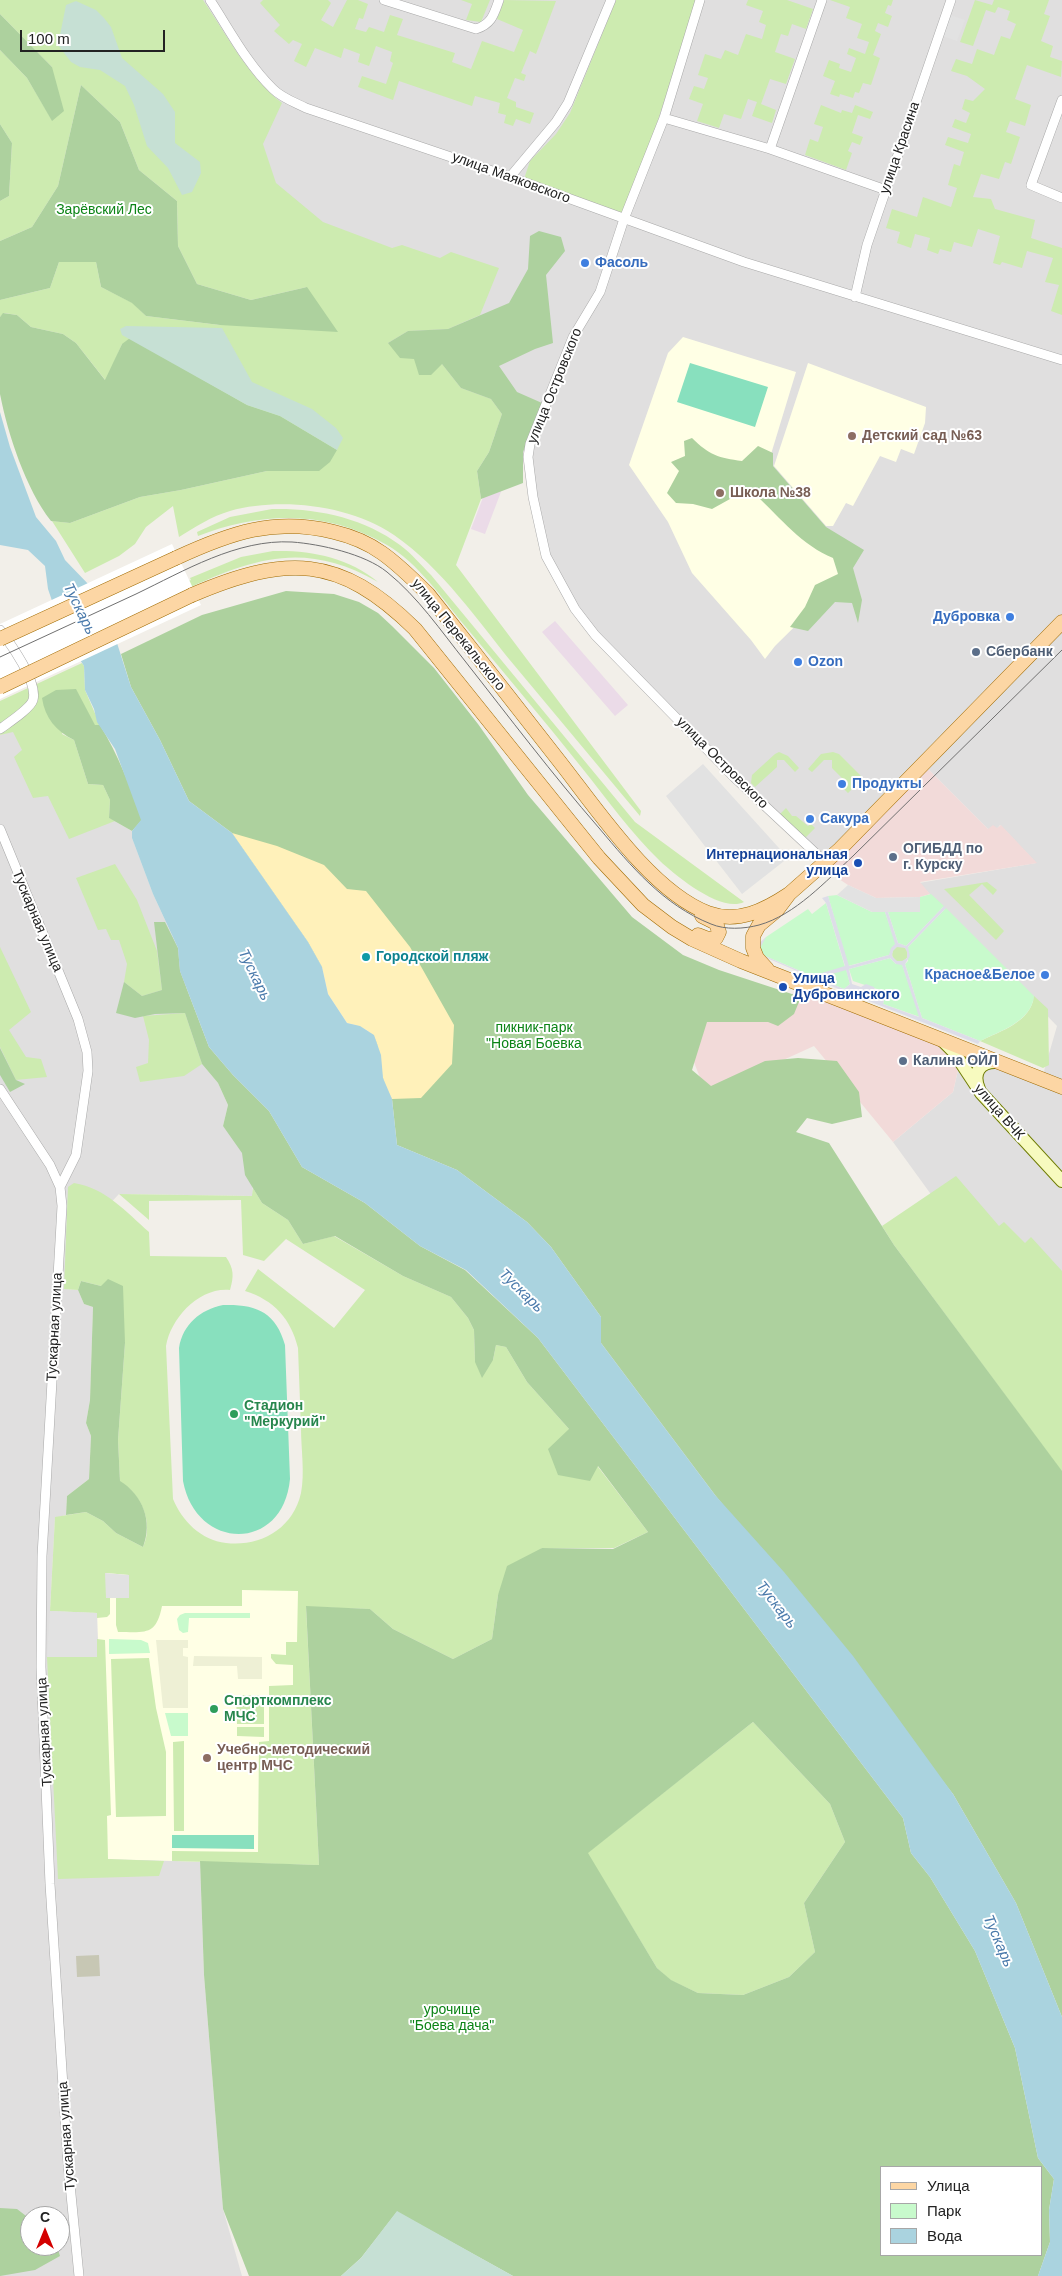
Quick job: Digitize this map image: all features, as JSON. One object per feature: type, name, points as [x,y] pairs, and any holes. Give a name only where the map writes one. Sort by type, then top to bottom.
[{"type":"main road","name":"улица Перекальского","points":[[0,639],[235,533],[276,526],[317,528],[344,535],[381,552],[428,594],[624,842],[675,894],[708,913],[739,916],[761,911],[789,894]]},
{"type":"main road","points":[[0,687],[192,596],[242,576],[286,568],[328,572],[353,580],[393,608],[415,629],[599,858],[643,905],[672,927],[710,947],[771,973],[1062,1087]]},
{"type":"main road","points":[[771,973],[754,953],[752,943],[755,931],[765,918],[784,903],[789,894],[826,862],[1062,622]]},
{"type":"main road","points":[[643,905],[698,935],[708,939],[716,938],[719,932],[716,923],[695,913],[675,894]]},
{"type":"main road","name":"улица ВЧК","points":[[941,1040],[954,1052],[981,1094],[1062,1181]]},
{"type":"main road","points":[[981,1094],[976,1078],[979,1068],[985,1063],[998,1062]]},
{"type":"street","name":"улица Маяковского","points":[[210,0],[257,71],[273,89],[286,99],[315,111],[510,177],[744,262],[1062,360]]},
{"type":"street","points":[[384,0],[476,29],[484,26],[492,19],[499,0]]},
{"type":"street","points":[[510,177],[556,122],[568,103],[611,0]]},
{"type":"street","name":"улица Островского","points":[[700,0],[664,118],[624,219],[600,292],[573,337],[530,444],[528,457],[533,497],[546,556],[570,601],[595,635],[734,778],[826,862]]},
{"type":"street","points":[[770,149],[822,0]]},
{"type":"street","name":"улица Красина","points":[[855,297],[867,245],[951,0]]},
{"type":"street","points":[[1062,100],[1031,185],[1062,198]]},
{"type":"street","points":[[664,118],[770,149],[886,190]]},
{"type":"street","points":[[0,630],[23,664],[33,691],[33,700],[30,706],[0,729]]},
{"type":"street","name":"Тускарная улица","points":[[0,829],[78,1019],[86,1052],[88,1071],[76,1155],[60,1187]]},
{"type":"street","name":"Тускарная улица","points":[[0,1089],[50,1165],[60,1187],[62,1206],[42,1556],[41,1667],[50,1884],[68,2164],[79,2276]]},
{"type":"shaded area","points":[[124,0],[1062,0],[1062,1375],[893,1142],[953,1092],[963,1048],[1042,1078],[1057,1026],[919,883],[1036,863],[1000,825],[997,829],[988,829],[927,768],[824,868],[591,637],[563,595],[538,525],[529,455],[384,364]]},
{"type":"shaded area","points":[[76,1],[96,10],[104,18],[111,27],[122,58],[163,94],[175,112],[175,143],[200,162],[201,173],[192,192],[182,195],[168,168],[147,146],[134,105],[125,86],[100,70],[80,67],[71,62],[58,45],[66,5]]},
{"type":"shaded area","points":[[947,14],[965,20],[957,41],[940,35]]},
{"type":"shaded area","points":[[126,326],[222,328],[252,382],[312,409],[336,428],[343,438],[337,450],[280,416],[247,405],[122,335],[120,329]]},
{"type":"shaded area","name":"Школа №38","points":[[683,337],[796,372],[768,464],[846,576],[775,646],[765,659],[751,640],[692,573],[668,522],[629,465],[668,353]]},
{"type":"shaded area","name":"Детский сад №63","points":[[808,363],[926,407],[925,423],[914,454],[901,449],[896,462],[880,456],[853,506],[846,503],[833,526],[826,526],[774,466]]},
{"type":"shaded area","points":[[507,476],[485,534],[471,529],[490,479]]},
{"type":"shaded area","points":[[555,621],[628,705],[615,716],[542,632]]},
{"type":"shaded area","points":[[13,731],[109,818],[132,831],[132,838],[153,894],[178,948],[202,1064],[218,1083],[228,1105],[223,1126],[251,1147],[253,1196],[119,1194],[102,1212],[64,1289],[78,1290],[84,1304],[93,1307],[90,1400],[86,1423],[91,1436],[89,1479],[67,1496],[66,1515],[55,1518],[50,1611],[97,1613],[104,1859],[200,1861],[204,1975],[223,2209],[242,2276],[0,2276],[0,735]]},
{"type":"shaded area","points":[[703,764],[788,858],[742,894],[666,796]]},
{"type":"shaded area","points":[[927,768],[988,829],[993,825],[997,828],[1001,825],[1037,863],[920,882],[930,894],[920,897],[876,898],[848,885],[824,869]]},
{"type":"shaded area","points":[[848,885],[876,898],[920,897],[920,912],[872,912],[837,895]]},
{"type":"shaded area","points":[[828,896],[849,966],[889,955],[891,948],[895,944],[885,912],[888,912],[898,943],[906,946],[944,906],[946,908],[908,947],[910,956],[905,964],[922,1018],[980,1041],[978,1044],[843,991],[760,955],[756,946],[766,937],[760,948],[765,956],[812,976],[845,966],[826,903],[822,898]],"holes":[[[897,947],[905,948],[907,958],[897,961],[892,956],[893,951]],[[890,958],[896,964],[902,965],[919,1017],[883,1004],[885,996],[876,993],[874,987],[866,984],[861,987],[852,984],[849,969]],[[846,970],[850,984],[844,989],[818,978]]]},
{"type":"shaded area","points":[[797,983],[963,1048],[953,1092],[893,1142],[814,1046],[713,1092],[702,1083],[692,1057],[706,1017],[783,1016]]},
{"type":"shaded area","name":"Учебно-методический центр МЧС","points":[[96,1564],[305,1583],[316,1865],[104,1859]]},
{"type":"shaded area","points":[[105,1573],[129,1575],[129,1598],[106,1598]]},
{"type":"shaded area","points":[[50,1611],[97,1613],[97,1657],[47,1657]]},
{"type":"shaded area","points":[[156,1640],[188,1640],[188,1648],[183,1648],[183,1656],[188,1657],[188,1708],[163,1708]]},
{"type":"shaded area","points":[[194,1656],[262,1657],[262,1679],[238,1679],[237,1666],[193,1666]]},
{"type":"shaded area","points":[[99,1955],[100,1976],[77,1977],[76,1956]]},
{"type":"shaded area","points":[[397,2211],[513,2276],[341,2276],[361,2258]]},
{"type":"green space","points":[[0,0],[203,0],[248,68],[270,93],[282,103],[263,144],[276,183],[323,222],[392,248],[402,245],[440,258],[451,252],[499,268],[480,315],[448,329],[408,331],[388,343],[414,359],[442,364],[461,388],[491,399],[502,414],[489,452],[477,471],[481,499],[456,565],[641,811],[640,816],[444,579],[411,548],[394,535],[376,525],[336,511],[314,507],[271,505],[223,513],[179,537],[173,506],[146,527],[135,544],[119,556],[85,573],[52,521],[70,523],[140,497],[267,471],[319,471],[122,344],[106,381],[76,343],[63,334],[31,327],[17,315],[4,313],[0,317],[0,300],[50,288],[59,262],[96,262],[101,287],[133,303],[146,316],[220,325],[307,287],[251,300],[197,284],[178,246],[177,201],[139,170],[120,122],[81,85],[58,186],[32,227],[0,241],[0,201],[9,196],[12,143],[0,124],[0,50],[27,78],[52,120],[52,67],[0,14]]},
{"type":"green space","points":[[263,0],[328,0],[331,3],[321,20],[333,27],[347,0],[358,0],[368,4],[363,19],[359,18],[355,29],[366,32],[369,27],[384,32],[390,15],[403,19],[397,35],[455,53],[452,62],[471,69],[482,41],[514,52],[523,30],[497,19],[504,0],[556,1],[536,54],[530,51],[521,73],[526,75],[524,81],[515,78],[507,98],[516,102],[516,107],[534,113],[530,124],[516,119],[513,126],[504,123],[506,115],[498,113],[500,103],[475,96],[472,106],[399,81],[393,100],[358,87],[362,76],[386,84],[393,63],[390,61],[392,52],[376,46],[369,66],[358,62],[360,54],[344,48],[341,58],[315,48],[306,67],[294,61],[302,44],[293,40],[289,44],[274,31],[280,25],[260,3]]},
{"type":"green space","points":[[461,0],[490,0],[481,22],[466,20],[472,4]]},
{"type":"green space","points":[[616,0],[697,0],[658,120],[624,214],[524,179],[530,161],[556,134],[570,113]]},
{"type":"green space","points":[[748,0],[787,0],[813,9],[806,29],[792,24],[788,36],[781,34],[775,52],[795,59],[786,84],[770,79],[761,104],[776,110],[772,123],[752,116],[757,102],[748,99],[741,119],[724,114],[719,128],[697,121],[703,104],[689,99],[694,86],[704,89],[708,78],[698,75],[705,54],[721,59],[725,50],[738,55],[746,34],[762,39],[766,25],[759,22],[763,11],[746,5]]},
{"type":"green space","points":[[830,0],[893,0],[891,6],[888,5],[885,13],[892,16],[888,27],[878,23],[875,31],[881,34],[873,55],[880,58],[871,85],[863,83],[859,93],[855,92],[853,98],[840,94],[839,97],[830,94],[835,81],[823,76],[829,60],[840,64],[839,68],[851,72],[856,58],[847,54],[849,48],[865,54],[869,42],[857,38],[862,24],[846,18],[850,7]]},
{"type":"green space","points":[[975,0],[992,5],[994,0],[1049,0],[1044,14],[1050,16],[1041,41],[1053,46],[1050,57],[1062,61],[1061,77],[1027,65],[1015,99],[1031,105],[1025,126],[1010,121],[1006,132],[1020,137],[1011,164],[1005,162],[999,179],[981,174],[973,197],[991,199],[995,209],[1035,220],[1031,238],[1062,248],[1062,315],[1051,311],[1059,285],[1045,282],[1053,258],[1027,251],[1022,268],[1002,262],[1000,265],[993,263],[1000,236],[978,229],[972,247],[954,242],[951,252],[940,249],[938,254],[927,250],[930,238],[915,234],[911,248],[897,243],[900,232],[886,228],[892,209],[917,217],[923,197],[951,207],[957,188],[948,185],[954,164],[960,166],[964,152],[945,145],[948,137],[968,143],[971,134],[952,127],[955,119],[966,123],[970,113],[962,109],[965,99],[973,101],[985,89],[967,76],[951,71],[956,59],[972,64],[977,49],[994,55],[1001,36],[1010,39],[1016,24],[1007,20],[1010,11],[998,7],[995,13],[986,10],[973,46],[960,42]]},
{"type":"green space","points":[[0,14],[52,67],[64,111],[52,121],[27,78],[0,50]]},
{"type":"green space","name":"Зарёвский Лес","points":[[81,85],[120,122],[139,170],[177,201],[178,246],[197,284],[251,300],[307,287],[338,332],[220,325],[146,316],[132,303],[101,287],[96,262],[59,262],[50,288],[0,300],[0,241],[32,227],[58,186]]},
{"type":"green space","points":[[821,105],[841,113],[842,110],[852,113],[855,105],[873,112],[870,119],[858,115],[852,133],[863,137],[860,145],[852,142],[848,151],[852,153],[846,170],[805,155],[810,139],[818,142],[823,127],[814,124]]},
{"type":"green space","points":[[0,124],[12,143],[9,196],[0,201]]},
{"type":"green space","points":[[539,231],[561,237],[565,251],[546,275],[553,343],[535,349],[499,366],[517,392],[542,403],[523,452],[523,483],[481,499],[477,471],[489,452],[502,414],[491,399],[461,388],[442,364],[431,375],[419,375],[414,359],[400,358],[388,343],[408,331],[448,329],[509,303],[528,269],[530,236]]},
{"type":"green space","points":[[3,313],[17,315],[31,327],[63,334],[76,343],[105,380],[122,344],[130,338],[247,405],[280,416],[337,450],[330,462],[319,471],[267,471],[140,497],[70,523],[51,521],[26,478],[3,410],[0,394],[0,317]]},
{"type":"green space","points":[[690,363],[768,387],[755,427],[677,402]]},
{"type":"green space","points":[[692,438],[709,452],[734,460],[742,461],[758,446],[773,453],[773,466],[826,527],[864,550],[853,568],[862,600],[858,623],[852,603],[835,602],[808,631],[790,627],[805,607],[815,585],[838,574],[833,558],[802,539],[757,496],[730,499],[712,509],[693,504],[676,503],[667,493],[679,471],[671,462],[685,456],[684,441]]},
{"type":"green space","points":[[272,509],[306,510],[356,521],[386,536],[404,548],[431,575],[635,822],[744,902],[734,904],[723,902],[699,891],[677,875],[649,850],[438,593],[419,571],[398,552],[364,534],[341,525],[294,518],[246,522],[198,536],[197,532],[230,517]]},
{"type":"green space","points":[[273,551],[301,552],[328,557],[354,566],[378,582],[352,569],[327,561],[280,558],[234,569],[184,590],[181,584],[191,580],[190,578],[241,557]]},
{"type":"green space","name":"пикник-парк \"Новая Боевка","points":[[286,591],[334,594],[359,602],[378,613],[392,626],[434,668],[478,724],[528,795],[632,917],[683,955],[719,970],[801,997],[794,1014],[778,1026],[768,1022],[707,1022],[692,1070],[711,1086],[765,1061],[798,1058],[837,1061],[859,1092],[862,1117],[832,1124],[807,1118],[796,1132],[829,1143],[894,1245],[1062,1471],[1062,2017],[1016,1903],[953,1794],[715,1495],[601,1343],[601,1317],[551,1247],[527,1222],[457,1170],[397,1145],[392,1099],[383,1078],[381,1055],[374,1035],[322,967],[308,942],[232,833],[189,801],[160,740],[131,687],[121,654],[202,615]]},
{"type":"green space","points":[[82,663],[84,666],[85,690],[100,725],[95,726],[75,689],[62,734],[74,740],[88,784],[103,785],[110,800],[109,818],[115,821],[69,839],[48,796],[33,798],[14,757],[22,750],[13,732],[0,735],[0,701]]},
{"type":"green space","points":[[76,689],[95,725],[100,725],[107,736],[129,783],[142,820],[132,831],[109,818],[110,800],[103,785],[88,784],[74,740],[52,723],[43,705],[42,698],[56,690]]},
{"type":"green space","points":[[779,752],[788,756],[799,768],[795,772],[784,760],[777,760],[777,767],[755,787],[751,783],[752,775]]},
{"type":"green space","points":[[833,752],[839,754],[863,778],[848,793],[843,788],[847,783],[832,768],[832,760],[824,760],[812,772],[808,769],[821,754]]},
{"type":"green space","points":[[786,808],[792,816],[796,816],[808,826],[811,824],[815,828],[805,838],[780,814]]},
{"type":"green space","points":[[115,864],[137,900],[157,951],[162,990],[142,996],[124,982],[127,964],[119,940],[111,940],[106,929],[98,930],[76,878]]},
{"type":"green space","points":[[987,882],[997,890],[993,895],[982,884],[969,895],[1004,931],[996,940],[944,889]]},
{"type":"green space","points":[[931,894],[944,906],[906,946],[898,943],[888,912],[920,912],[920,897]]},
{"type":"green space","points":[[837,895],[872,912],[885,912],[896,944],[889,955],[848,966],[828,896]]},
{"type":"green space","points":[[826,903],[845,967],[812,976],[765,956],[761,952],[761,944],[766,937],[808,909],[812,914]]},
{"type":"green space","points":[[946,908],[1034,996],[1032,1005],[1021,1019],[980,1041],[922,1018],[905,964],[908,961],[908,947]]},
{"type":"green space","name":"урочище \"Боева дача\"","points":[[154,922],[165,922],[178,948],[180,971],[209,1047],[233,1075],[269,1111],[302,1167],[365,1203],[420,1246],[465,1270],[538,1338],[903,1818],[911,1853],[930,1877],[975,1951],[1015,2048],[1038,2158],[1054,2179],[1049,2210],[1050,2242],[1038,2276],[513,2276],[397,2212],[361,2258],[341,2276],[249,2276],[223,2209],[204,1975],[200,1861],[319,1865],[306,1606],[370,1609],[393,1629],[453,1659],[492,1639],[498,1595],[507,1566],[542,1548],[613,1549],[648,1532],[598,1466],[590,1481],[558,1475],[548,1449],[569,1429],[527,1382],[506,1347],[496,1345],[493,1360],[482,1378],[475,1362],[474,1330],[468,1318],[451,1297],[403,1276],[335,1236],[303,1244],[288,1220],[262,1203],[245,1175],[242,1153],[223,1126],[228,1105],[218,1083],[202,1064],[185,1013],[155,1014],[135,1018],[116,1013],[124,982],[142,996],[162,990]],"holes":[[[753,1722],[830,1804],[845,1842],[804,1903],[815,1952],[789,1977],[743,1995],[698,1993],[671,1980],[657,1968],[588,1853]]]},
{"type":"green space","points":[[900,946],[908,954],[900,962],[892,954]]},
{"type":"green space","points":[[0,947],[31,1012],[9,1030],[26,1057],[41,1059],[47,1077],[16,1080],[0,1047]]},
{"type":"green space","points":[[890,958],[896,964],[902,964],[920,1017],[883,1004],[886,992],[853,981],[849,969]]},
{"type":"green space","points":[[846,969],[850,984],[844,989],[817,978]]},
{"type":"green space","points":[[1034,996],[1048,1009],[1049,1065],[1043,1068],[980,1041],[1006,1029],[1021,1019],[1032,1005]]},
{"type":"green space","points":[[185,1013],[202,1064],[184,1076],[140,1082],[136,1067],[148,1063],[149,1040],[143,1016]]},
{"type":"green space","points":[[0,1048],[16,1080],[25,1084],[10,1092],[0,1075]]},
{"type":"green space","points":[[956,1176],[999,1226],[1004,1222],[1025,1243],[1031,1237],[1062,1271],[1062,1472],[894,1245],[882,1226]]},
{"type":"green space","points":[[74,1183],[106,1195],[149,1232],[150,1256],[226,1257],[231,1265],[233,1277],[230,1290],[219,1290],[208,1294],[188,1306],[174,1325],[166,1346],[173,1499],[187,1522],[201,1534],[226,1543],[251,1542],[263,1538],[283,1526],[291,1517],[301,1493],[303,1469],[298,1348],[291,1328],[280,1312],[265,1300],[245,1291],[258,1269],[334,1328],[365,1290],[286,1239],[264,1261],[243,1255],[241,1200],[149,1201],[149,1220],[119,1194],[252,1196],[253,1188],[262,1203],[288,1220],[303,1244],[334,1236],[403,1276],[451,1297],[468,1318],[474,1330],[475,1362],[493,1360],[496,1345],[506,1347],[527,1382],[569,1429],[648,1532],[614,1548],[542,1548],[498,1595],[492,1639],[453,1659],[393,1629],[370,1609],[306,1607],[319,1865],[172,1861],[172,1851],[258,1852],[259,1742],[269,1741],[269,1686],[293,1685],[293,1665],[276,1664],[271,1658],[271,1654],[286,1655],[286,1642],[297,1642],[298,1591],[242,1590],[242,1606],[162,1606],[157,1623],[148,1630],[143,1632],[118,1632],[116,1625],[116,1598],[129,1598],[129,1575],[106,1573],[106,1598],[110,1598],[110,1614],[107,1617],[97,1618],[97,1613],[50,1611],[55,1517],[86,1512],[103,1521],[116,1533],[143,1547],[147,1529],[144,1510],[140,1502],[128,1487],[120,1482],[118,1440],[125,1343],[101,1286],[81,1281],[78,1290],[64,1289],[68,1187]]},
{"type":"green space","points":[[108,1279],[123,1286],[125,1343],[118,1440],[120,1481],[135,1494],[144,1510],[147,1528],[143,1547],[116,1533],[103,1521],[86,1512],[66,1515],[67,1496],[89,1479],[91,1436],[86,1423],[90,1400],[93,1307],[84,1304],[78,1290],[81,1281],[101,1286]]},
{"type":"green space","name":"Стадион \"Меркурий\"","points":[[223,1305],[245,1306],[263,1312],[276,1325],[285,1345],[290,1479],[284,1503],[272,1520],[256,1531],[239,1534],[221,1531],[204,1521],[191,1504],[183,1481],[179,1348],[181,1339],[189,1325],[200,1314]]},
{"type":"green space","points":[[185,1613],[250,1613],[250,1618],[189,1618],[188,1632],[183,1633],[179,1630],[177,1619]]},
{"type":"green space","points":[[97,1639],[105,1640],[111,1815],[107,1816],[108,1859],[164,1861],[159,1876],[58,1879],[47,1657],[97,1657]]},
{"type":"green space","points":[[109,1639],[141,1640],[148,1643],[150,1653],[109,1654]]},
{"type":"green space","points":[[149,1658],[156,1708],[166,1752],[166,1816],[116,1817],[111,1659]]},
{"type":"green space","points":[[236,1695],[264,1695],[264,1724],[237,1724]]},
{"type":"green space","points":[[165,1713],[188,1713],[188,1736],[171,1736]]},
{"type":"green space","points":[[753,1722],[830,1804],[845,1842],[804,1903],[815,1952],[789,1977],[743,1995],[698,1993],[670,1980],[657,1968],[587,1853]]},
{"type":"green space","points":[[237,1727],[264,1727],[264,1737],[237,1736]]},
{"type":"green space","points":[[184,1741],[184,1831],[174,1831],[173,1742]]},
{"type":"green space","points":[[172,1835],[254,1835],[254,1849],[172,1848]]},
{"type":"green space","points":[[0,2208],[17,2209],[20,2211],[20,2256],[60,2256],[35,2270],[0,2276]]},
{"type":"sand","name":"Городской пляж","points":[[232,833],[277,846],[324,865],[347,889],[366,891],[410,947],[454,1025],[452,1064],[421,1098],[392,1099],[383,1078],[377,1042],[368,1031],[347,1023],[328,994],[322,967],[308,942]]},
{"type":"water","name":"Тускарь","points":[[0,412],[10,447],[36,517],[56,541],[65,560],[91,587],[110,621],[131,687],[160,740],[189,801],[232,833],[308,942],[322,967],[328,994],[347,1023],[360,1026],[374,1035],[381,1055],[383,1078],[392,1099],[397,1145],[457,1170],[527,1222],[551,1247],[601,1317],[601,1343],[715,1495],[784,1572],[853,1656],[953,1794],[1016,1903],[1062,2017],[1062,2276],[1038,2276],[1050,2242],[1049,2210],[1054,2179],[1038,2158],[1015,2048],[975,1951],[930,1877],[911,1853],[903,1818],[538,1338],[466,1270],[420,1246],[365,1203],[302,1167],[269,1111],[233,1075],[209,1047],[180,971],[178,948],[153,894],[132,838],[132,831],[141,820],[115,749],[97,722],[94,709],[85,690],[84,666],[63,633],[48,589],[45,566],[28,550],[0,545]]},
{"type":"pier","points":[[172,544],[201,605],[0,699],[0,624]]},
{"type":"tram line","points":[[0,657],[211,558],[231,551],[271,542],[292,542],[316,545],[355,555],[387,572],[419,603],[564,787],[623,856],[649,883],[694,916],[716,926],[741,928],[759,925],[785,914],[821,886],[1062,650]]},
{"type":"place","name":"Фасоль","points":[[585,263]]},
{"type":"place","name":"Детский сад №63","points":[[852,436]]},
{"type":"place","name":"Школа №38","points":[[720,493]]},
{"type":"place","name":"Дубровка","points":[[1010,617]]},
{"type":"place","name":"Сбербанк","points":[[976,652]]},
{"type":"place","name":"Ozon","points":[[798,662]]},
{"type":"place","name":"Продукты","points":[[842,784]]},
{"type":"place","name":"Сакура","points":[[810,819]]},
{"type":"place","name":"ОГИБДД по г. Курску","points":[[893,857]]},
{"type":"place","name":"Интернациональная улица","points":[[858,863]]},
{"type":"place","name":"Городской пляж","points":[[366,957]]},
{"type":"place","name":"Красное&Белое","points":[[1045,975]]},
{"type":"place","name":"Улица Дубровинского","points":[[783,987]]},
{"type":"place","name":"Калина ОЙЛ","points":[[903,1061]]},
{"type":"place","name":"Стадион \"Меркурий\"","points":[[234,1414]]},
{"type":"place","name":"Спорткомплекс МЧС","points":[[214,1709]]},
{"type":"place","name":"Учебно-методический центр МЧС","points":[[207,1758]]}]
